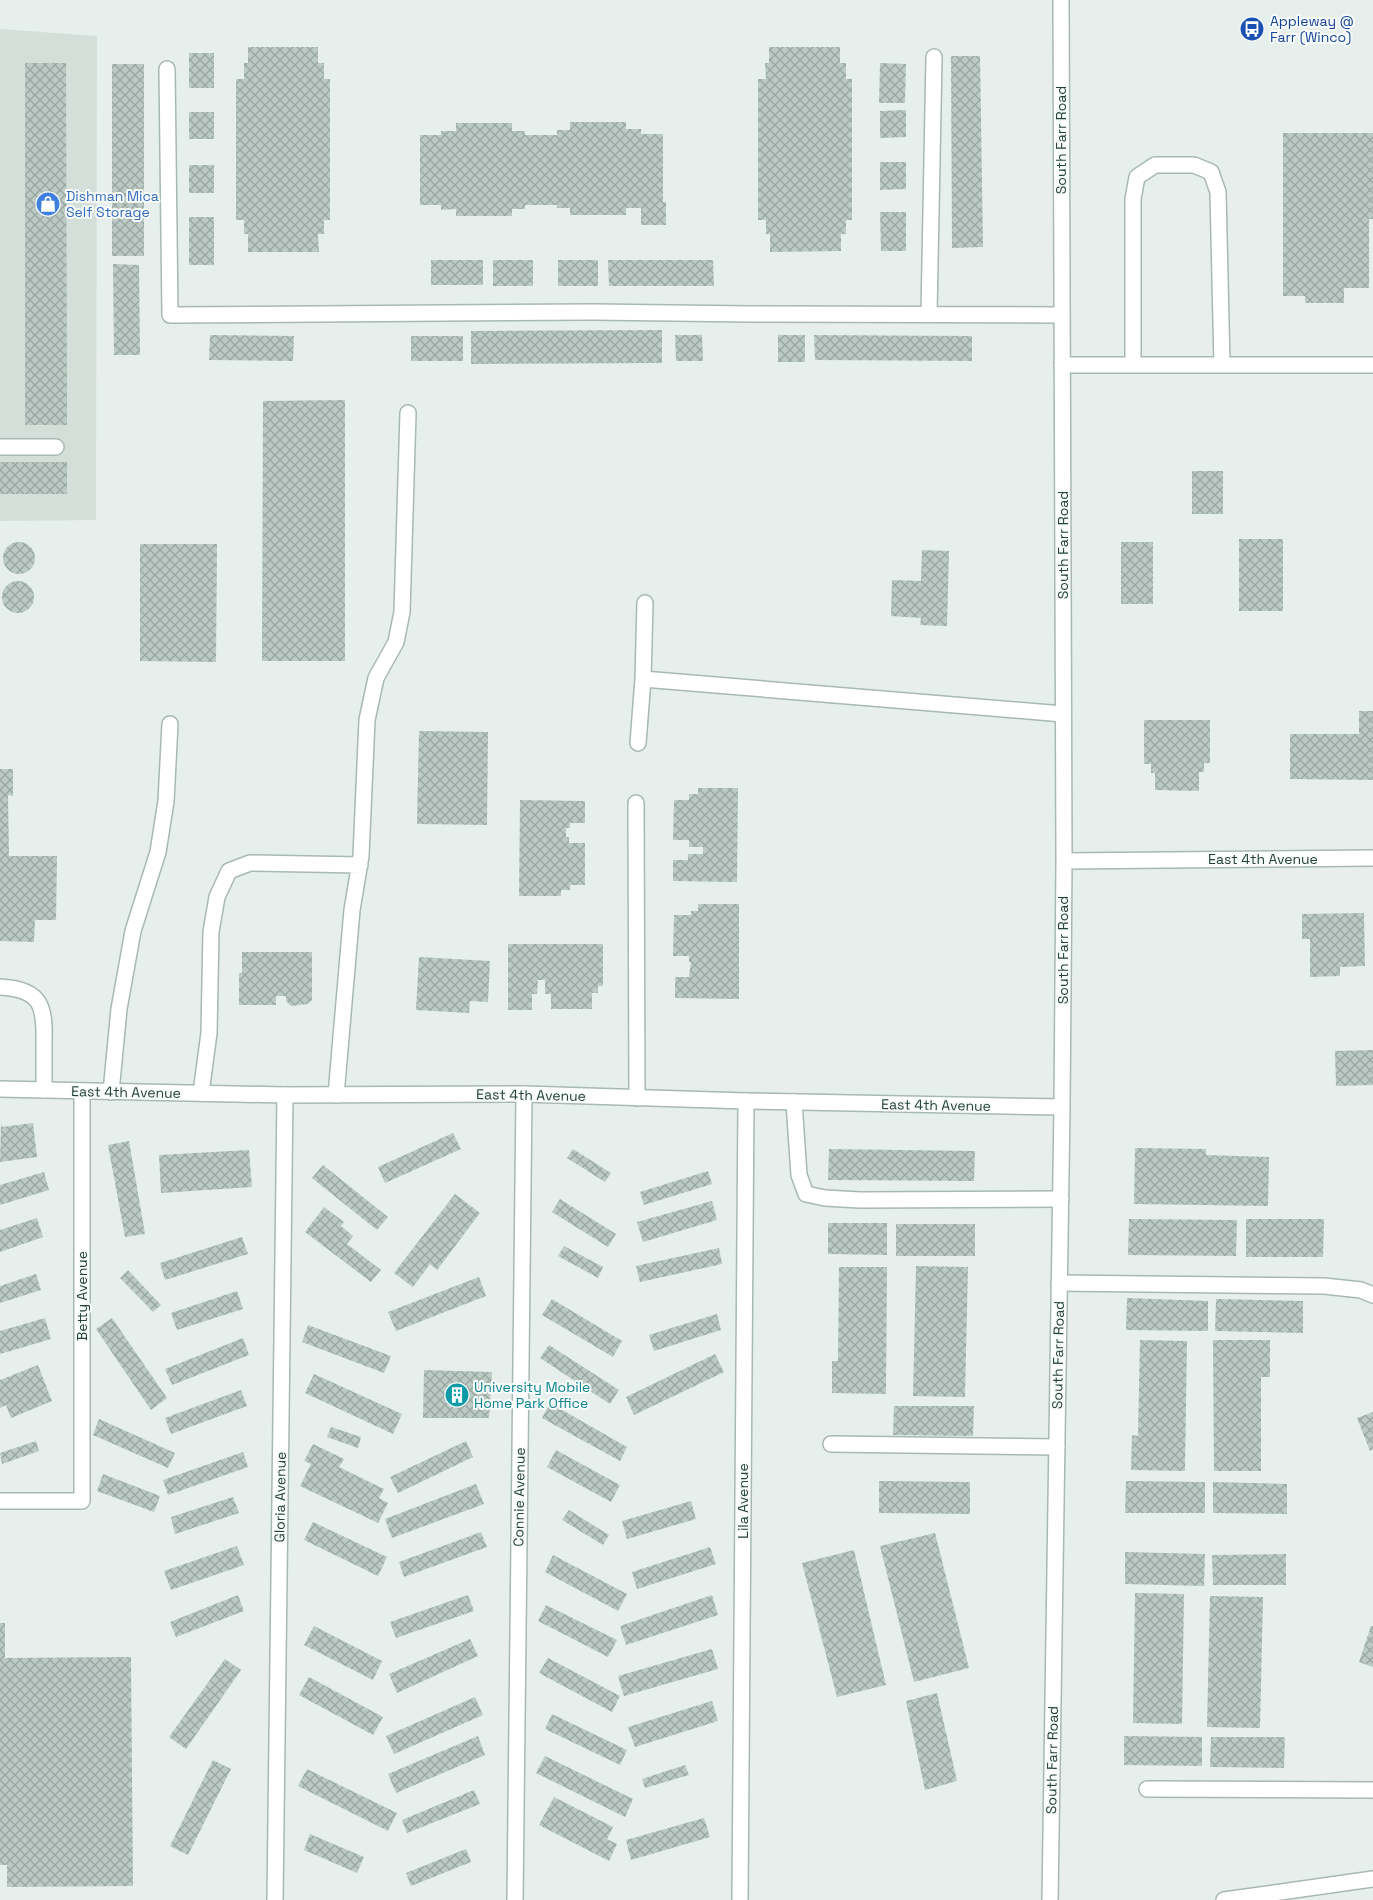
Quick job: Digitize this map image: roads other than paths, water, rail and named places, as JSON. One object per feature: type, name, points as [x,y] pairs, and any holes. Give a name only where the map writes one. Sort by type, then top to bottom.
[{"type":"street","name":"South Farr Road","points":[[1050,1900],[1061,1200],[1064,861],[1061,0]]},
{"type":"street","points":[[929,314],[934,58]]},
{"type":"street","points":[[167,69],[170,316],[593,312],[1062,316]]},
{"type":"street","points":[[1133,366],[1134,199],[1137,177],[1155,166],[1194,165],[1211,172],[1218,192],[1222,365]]},
{"type":"street","points":[[1062,366],[1373,365]]},
{"type":"street","points":[[336,1095],[352,910],[360,866],[367,720],[376,678],[396,642],[402,612],[408,413]]},
{"type":"street","points":[[0,447],[56,447]]},
{"type":"street","points":[[638,743],[643,679],[645,603]]},
{"type":"street","points":[[643,679],[1063,714]]},
{"type":"street","points":[[111,1092],[119,1009],[133,931],[158,852],[166,801],[170,724]]},
{"type":"street","points":[[636,803],[638,1098]]},
{"type":"street","name":"East 4th Avenue","points":[[1064,861],[1373,858]]},
{"type":"street","points":[[201,1093],[209,1033],[211,932],[217,897],[229,871],[250,863],[360,866]]},
{"type":"street","points":[[0,987],[14,988],[30,994],[40,1003],[44,1018],[44,1090]]},
{"type":"street","name":"East 4th Avenue","points":[[0,1089],[285,1095],[524,1094],[746,1101],[1062,1107]]},
{"type":"street","name":"Betty Avenue","points":[[0,1500],[82,1500],[82,1091]]},
{"type":"street","name":"Connie Avenue","points":[[514,1900],[524,1094]]},
{"type":"street","name":"Gloria Avenue","points":[[275,1900],[285,1095]]},
{"type":"street","name":"Lila Avenue","points":[[740,1900],[746,1101]]},
{"type":"street","points":[[794,1102],[799,1175],[806,1194],[825,1198],[860,1200],[1061,1200]]},
{"type":"street","points":[[1059,1283],[1324,1286],[1361,1290],[1373,1295]]},
{"type":"street","points":[[831,1444],[1057,1447]]},
{"type":"street","points":[[1147,1789],[1373,1790]]},
{"type":"street","points":[[1224,1900],[1373,1878]]},
{"type":"place","name":"Appleway @ Farr (Winco)","points":[[1252,29]]},
{"type":"place","name":"Dishman Mica Self Storage","points":[[48,204]]},
{"type":"place","name":"University Mobile Home Park Office","points":[[457,1395]]}]
